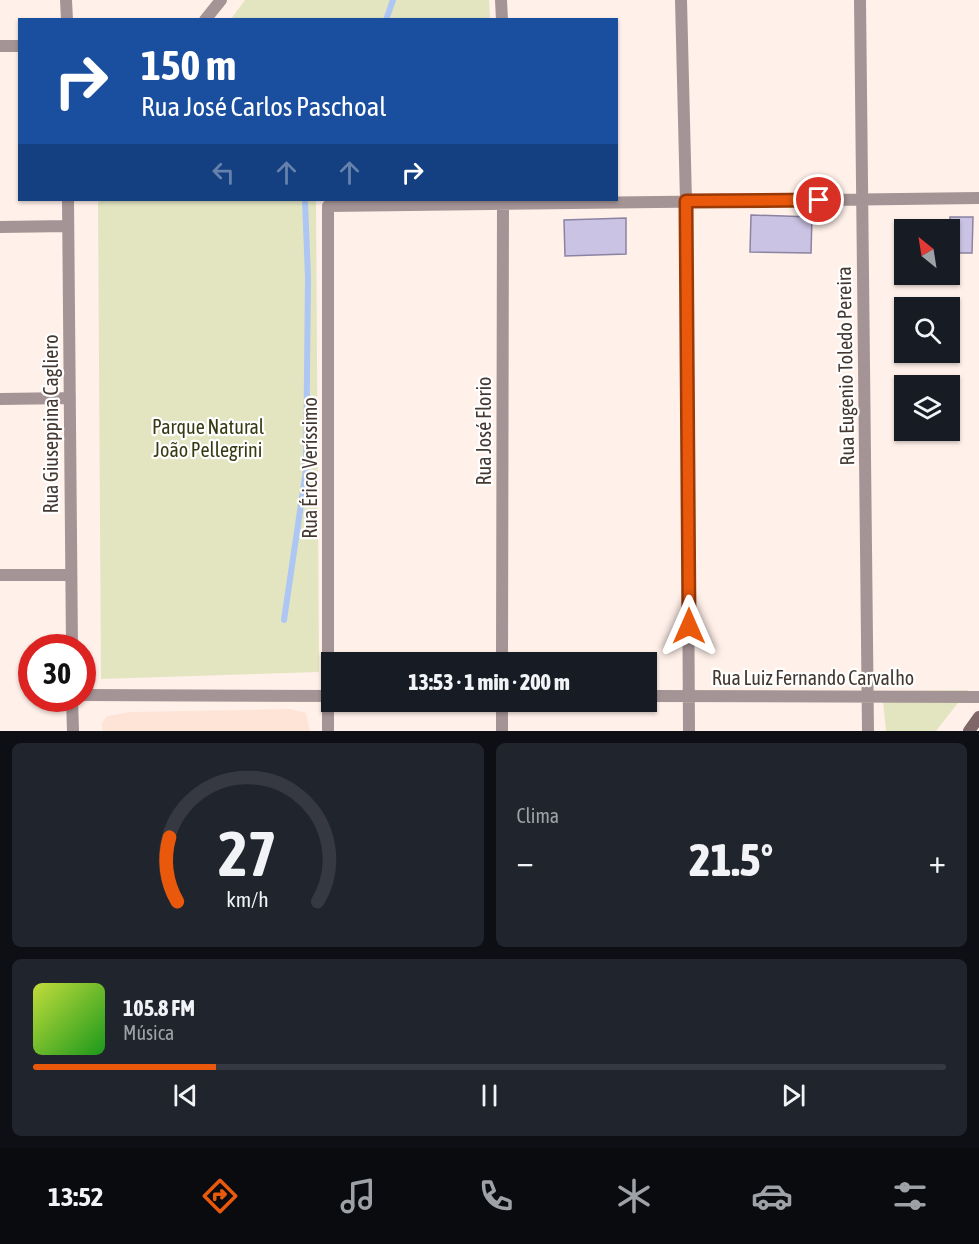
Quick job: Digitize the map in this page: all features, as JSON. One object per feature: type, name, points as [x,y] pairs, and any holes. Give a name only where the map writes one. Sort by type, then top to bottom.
[{"type":"main road","points":[[969,731],[979,717]]},
{"type":"street","points":[[66,0],[66,18]]},
{"type":"street","points":[[207,18],[221,0]]},
{"type":"street","points":[[501,0],[502,18]]},
{"type":"street","points":[[681,0],[686,201],[689,731]]},
{"type":"street","name":"Rua Eugenio Toledo Pereira","points":[[860,0],[868,731]]},
{"type":"street","points":[[0,46],[18,46]]},
{"type":"street","points":[[503,201],[979,198]]},
{"type":"street","name":"Rua Giuseppina Cagliero","points":[[68,201],[72,634]]},
{"type":"street","name":"Rua Érico Veríssimo","points":[[330,652],[328,206],[503,201]]},
{"type":"street","name":"Rua José Florio","points":[[502,652],[503,201]]},
{"type":"street","points":[[0,227],[68,226]]},
{"type":"street","points":[[0,399],[70,398]]},
{"type":"street","points":[[0,575],[71,575]]},
{"type":"street","points":[[96,695],[321,696]]},
{"type":"street","name":"Rua Luiz Fernando Carvalho","points":[[657,696],[979,697]]},
{"type":"street","points":[[72,712],[73,731]]},
{"type":"street","name":"Rua Érico Veríssimo","points":[[328,731],[329,712]]},
{"type":"street","points":[[502,712],[502,731]]},
{"type":"shaded area","points":[[290,709],[306,713],[310,731],[102,731],[102,723],[107,716],[130,712]]},
{"type":"green space","points":[[245,0],[489,0],[490,18],[232,18]]},
{"type":"green space","name":"Parque Natural João Pellegrini","points":[[316,201],[319,672],[101,679],[98,202]]},
{"type":"green space","points":[[968,690],[936,731],[886,731],[882,691]]},
{"type":"building","points":[[751,215],[812,217],[811,253],[750,252]]},
{"type":"building","points":[[950,217],[973,217],[972,253],[960,253],[960,219],[950,219]]},
{"type":"building","points":[[626,218],[626,254],[565,256],[564,220]]},
{"type":"waterway","points":[[387,18],[393,0]]},
{"type":"waterway","points":[[284,620],[306,470],[308,278],[305,201]]},
{"type":"route","points":[[689,626],[686,201],[819,200]]}]
